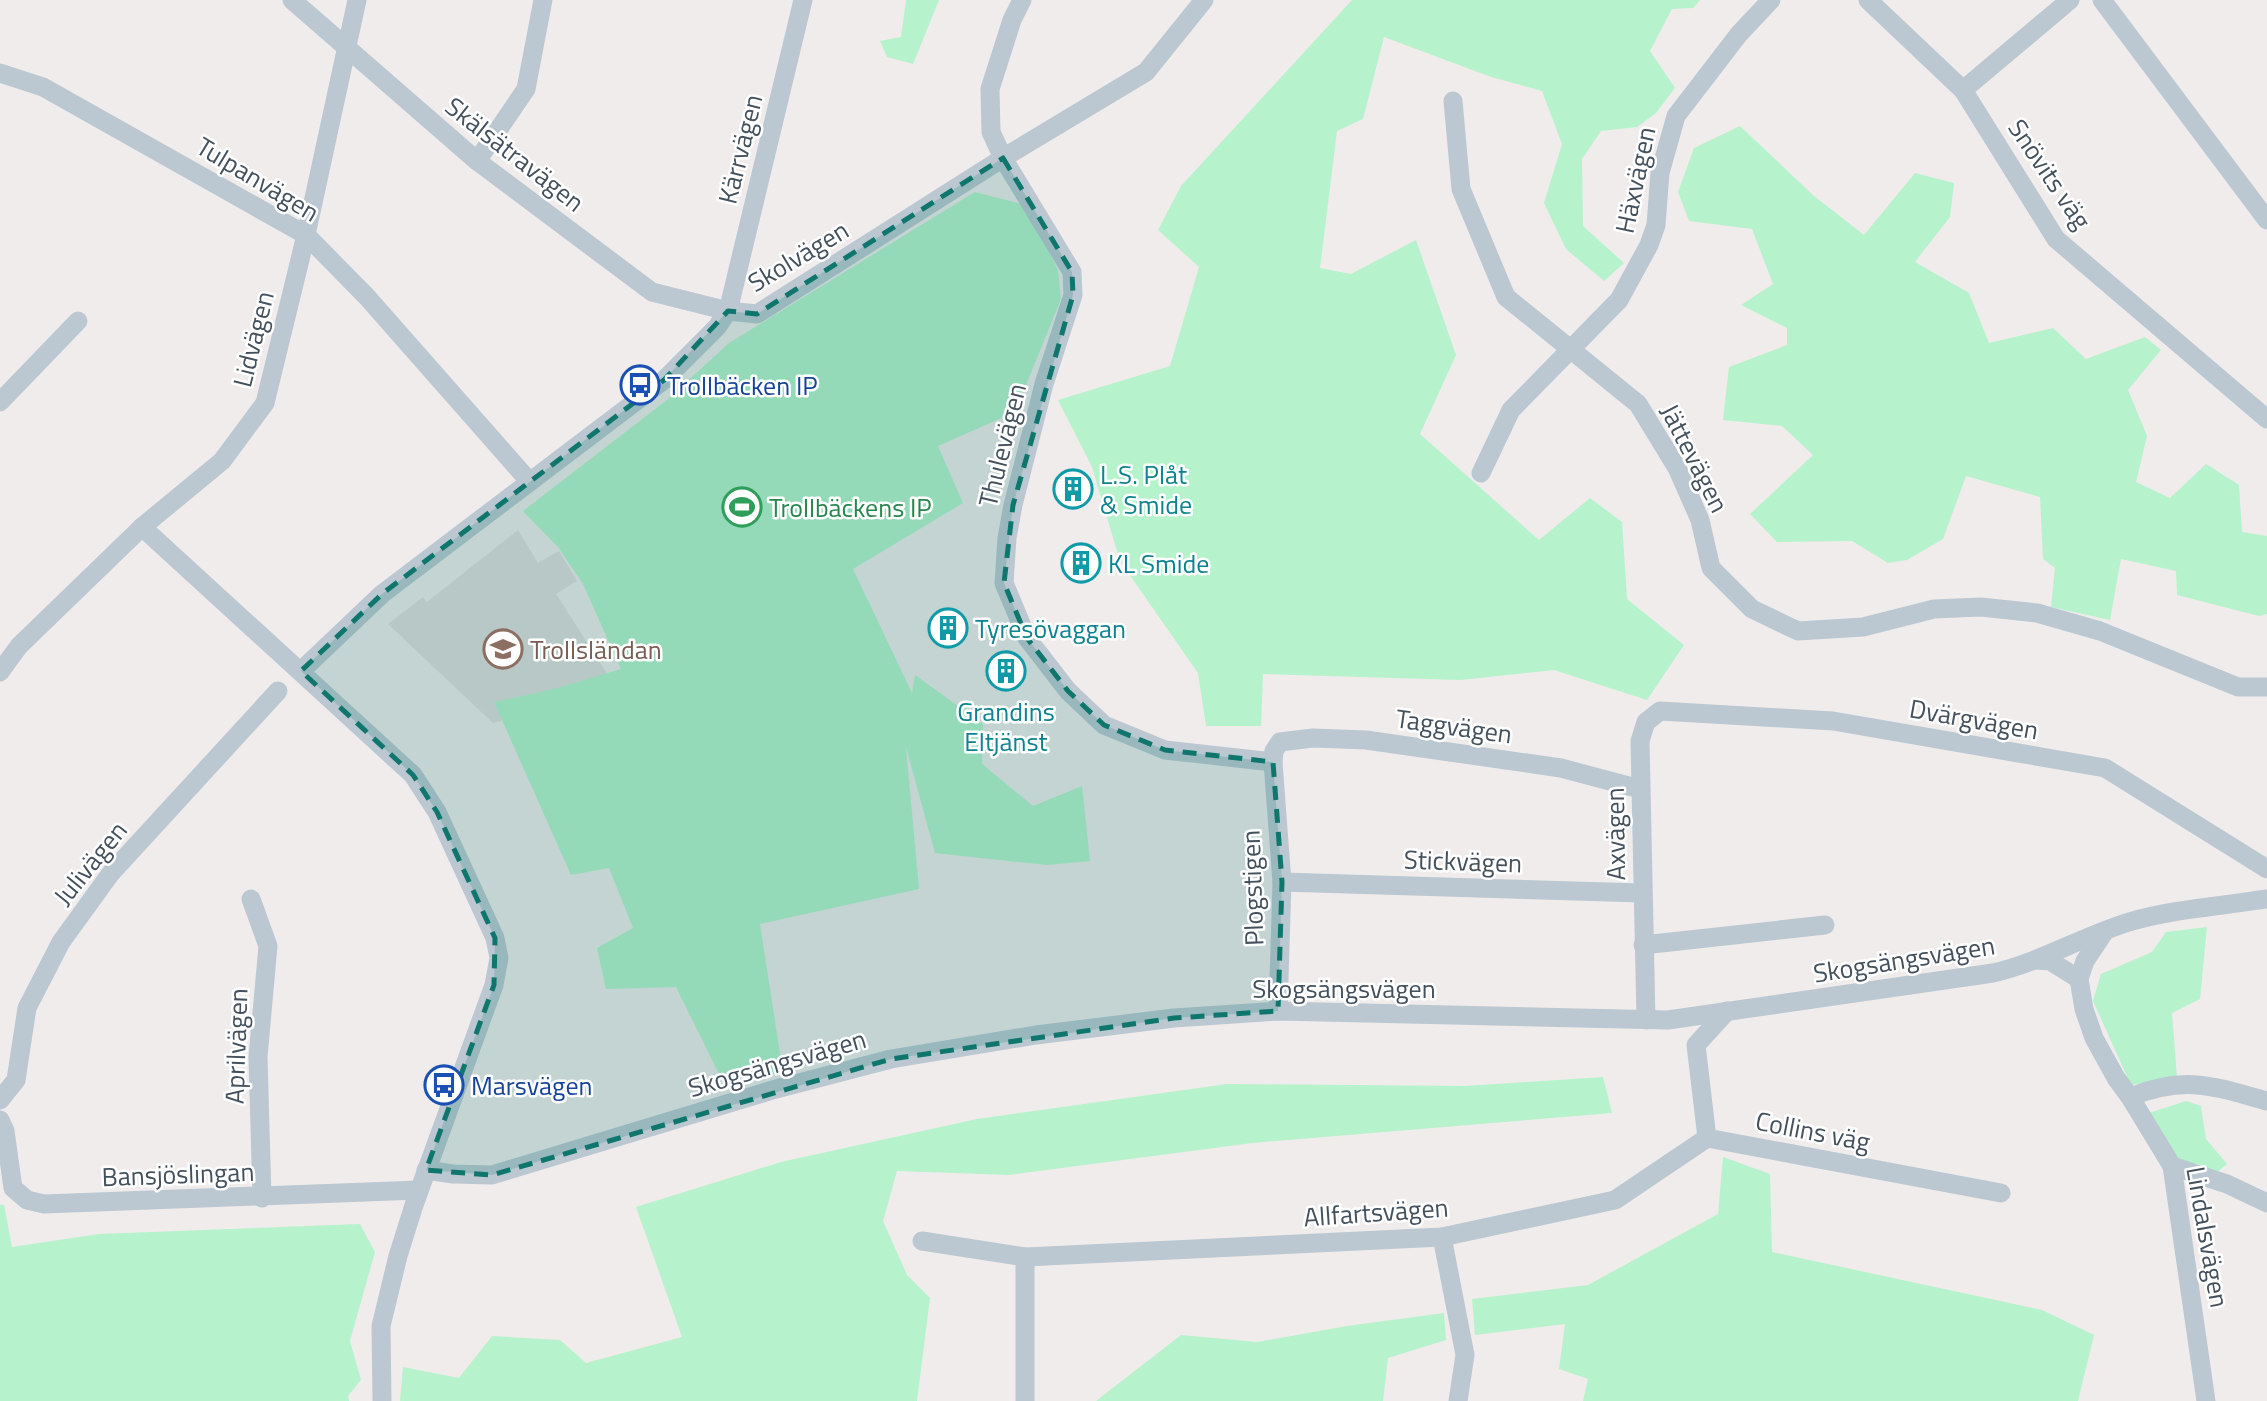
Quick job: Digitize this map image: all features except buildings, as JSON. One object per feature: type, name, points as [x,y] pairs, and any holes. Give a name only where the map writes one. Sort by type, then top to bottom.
[{"type":"street","name":"Skälsätravägen","points":[[292,0],[477,161],[652,292],[727,311]]},
{"type":"street","name":"Lidvägen","points":[[0,672],[19,646],[142,527],[222,461],[265,403],[306,234],[357,0]]},
{"type":"street","points":[[477,161],[526,89],[543,0]]},
{"type":"street","name":"Kärrvägen","points":[[727,311],[803,0]]},
{"type":"street","name":"Thulevägen","points":[[1022,0],[1012,20],[990,89],[991,132],[1003,158],[1072,272],[1073,295],[1044,384],[1006,538],[1004,583],[1013,610],[1027,638],[1068,691],[1104,725],[1166,750],[1273,762]]},
{"type":"street","name":"Skolvägen","points":[[301,670],[382,594],[664,380],[717,327],[727,311],[757,314],[1003,158],[1146,72],[1204,0]]},
{"type":"street","name":"Häxvägen","points":[[1480,473],[1511,410],[1619,300],[1649,245],[1656,225],[1660,173],[1676,116],[1739,34],[1771,0]]},
{"type":"street","name":"Snövits väg","points":[[1868,0],[1963,90],[2056,239],[2267,419]]},
{"type":"street","points":[[1963,90],[2070,0]]},
{"type":"street","points":[[2102,0],[2267,220]]},
{"type":"street","name":"Tulpanvägen","points":[[0,73],[43,87],[306,234],[367,297],[529,481]]},
{"type":"street","name":"Jättevägen","points":[[1453,101],[1461,188],[1506,297],[1638,404],[1676,468],[1700,520],[1711,568],[1752,609],[1798,631],[1863,626],[1934,609],[1981,607],[2037,613],[2101,631],[2238,687],[2267,687]]},
{"type":"street","points":[[0,402],[78,321]]},
{"type":"street","points":[[142,527],[413,775],[438,812],[495,938],[499,958],[494,985],[419,1190],[398,1256],[381,1325],[382,1401]]},
{"type":"street","name":"Julivägen","points":[[0,1100],[16,1080],[27,1008],[61,942],[111,873],[278,691]]},
{"type":"street","name":"Dvärgvägen","points":[[1646,722],[1660,711],[1833,721],[2105,768],[2267,869]]},
{"type":"street","name":"Axvägen","points":[[1646,722],[1640,741],[1646,1020]]},
{"type":"street","name":"Taggvägen","points":[[1273,762],[1280,742],[1313,738],[1366,740],[1561,768],[1640,789]]},
{"type":"street","name":"Plogstigen","points":[[1273,762],[1282,882],[1279,1011]]},
{"type":"street","name":"Stickvägen","points":[[1282,882],[1642,893]]},
{"type":"street","name":"Skogsängsvägen","points":[[426,1170],[492,1175],[776,1089],[891,1059],[1036,1035],[1174,1018],[1279,1011],[1668,1020],[1993,973],[2036,960],[2132,921],[2267,899]]},
{"type":"street","name":"Aprilvägen","points":[[251,900],[268,946],[258,1057],[262,1198]]},
{"type":"street","points":[[1643,945],[1825,925]]},
{"type":"street","points":[[2036,960],[2050,961],[2079,979],[2085,961],[2106,930]]},
{"type":"street","name":"Lindalsvägen","points":[[2079,979],[2084,1009],[2094,1038],[2172,1166],[2197,1321],[2206,1401]]},
{"type":"street","points":[[1696,1045],[1727,1011]]},
{"type":"street","points":[[1668,1020],[1696,1045],[1707,1138]]},
{"type":"street","points":[[2130,1097],[2170,1085],[2206,1084],[2267,1101]]},
{"type":"street","name":"Bansjöslingan","points":[[0,1120],[5,1131],[13,1188],[27,1200],[44,1205],[419,1190]]},
{"type":"street","name":"Collins väg","points":[[1707,1138],[2001,1194]]},
{"type":"street","name":"Allfartsvägen","points":[[922,1241],[1025,1257],[1442,1237],[1615,1200],[1707,1138]]},
{"type":"street","points":[[2172,1166],[2227,1185],[2267,1203]]},
{"type":"street","points":[[1442,1237],[1465,1355],[1458,1401]]},
{"type":"street","points":[[1025,1257],[1025,1401]]},
{"type":"highlighted area","points":[[1003,158],[1072,272],[1073,295],[1013,505],[1004,583],[1027,638],[1068,691],[1104,725],[1165,750],[1273,762],[1282,882],[1278,1011],[1174,1018],[891,1059],[492,1175],[426,1170],[494,985],[495,938],[437,812],[413,775],[301,671],[382,594],[664,380],[728,311],[757,314]]},
{"type":"shaded area","name":"Trollsländan","points":[[518,530],[538,563],[559,551],[577,581],[556,594],[608,675],[562,707],[493,723],[388,624],[423,597],[427,602]]},
{"type":"green space","points":[[906,0],[939,0],[913,64],[887,57],[880,41],[901,37]]},
{"type":"green space","points":[[1352,0],[1700,0],[1693,8],[1672,9],[1650,51],[1675,88],[1656,113],[1637,127],[1601,131],[1582,159],[1583,226],[1624,263],[1604,281],[1566,249],[1544,203],[1562,144],[1542,91],[1491,77],[1384,37],[1363,119],[1337,131],[1320,268],[1351,274],[1416,240],[1456,355],[1420,434],[1539,540],[1590,498],[1622,522],[1627,599],[1684,645],[1647,700],[1554,670],[1460,680],[1263,674],[1261,726],[1206,726],[1198,673],[1120,561],[1092,467],[1058,400],[1170,366],[1199,267],[1158,230],[1181,186]]},
{"type":"green space","points":[[1740,126],[1814,196],[1864,235],[1915,173],[1954,183],[1950,217],[1915,262],[1969,293],[1989,343],[2053,328],[2086,359],[2145,337],[2161,350],[2128,390],[2147,436],[2136,482],[2170,498],[2206,464],[2239,485],[2242,532],[2267,536],[2267,614],[2259,616],[2177,595],[2176,571],[2121,559],[2110,620],[2051,607],[2055,568],[2043,559],[2040,497],[1966,476],[1943,539],[1907,560],[1888,563],[1852,541],[1777,542],[1750,514],[1813,455],[1782,426],[1723,420],[1729,367],[1787,345],[1787,328],[1741,305],[1773,284],[1752,229],[1689,221],[1678,192],[1694,148]]},
{"type":"green space","name":"Trollbäckens IP","points":[[975,192],[1026,205],[1058,270],[1061,299],[1015,412],[938,446],[963,503],[853,569],[912,693],[915,675],[983,724],[982,764],[1033,806],[1082,786],[1090,861],[1047,865],[935,853],[906,747],[919,889],[760,924],[783,1073],[722,1080],[676,987],[606,989],[597,948],[633,928],[609,868],[571,875],[494,702],[554,689],[621,669],[583,584],[558,547],[523,511],[667,400],[729,343]]},
{"type":"green space","points":[[2207,927],[2200,999],[2172,1013],[2177,1077],[2131,1085],[2093,1001],[2101,974],[2152,952],[2166,932]]},
{"type":"green space","points":[[1603,1077],[1612,1113],[1252,1143],[1009,1175],[897,1171],[883,1221],[907,1275],[930,1298],[917,1401],[400,1401],[403,1367],[459,1378],[492,1336],[560,1340],[586,1363],[682,1337],[636,1207],[781,1162],[977,1119],[1227,1084],[1465,1086]]},
{"type":"green space","points":[[2186,1101],[2201,1106],[2206,1139],[2227,1164],[2215,1174],[2198,1164],[2175,1160],[2149,1113]]},
{"type":"green space","points":[[1723,1157],[1770,1174],[1772,1252],[2042,1310],[2094,1335],[2078,1401],[1583,1401],[1588,1379],[1559,1369],[1565,1324],[1475,1335],[1472,1299],[1588,1285],[1718,1214]]},
{"type":"green space","points":[[0,1205],[4,1205],[12,1247],[99,1234],[360,1224],[375,1252],[350,1341],[361,1380],[348,1396],[349,1401],[0,1401]]},
{"type":"green space","points":[[1444,1313],[1446,1340],[1388,1358],[1383,1401],[1096,1401],[1181,1335],[1257,1342]]},
{"type":"place","name":"Trollbäcken IP","points":[[640,385]]},
{"type":"place","name":"L.S. Plåt & Smide","points":[[1073,489]]},
{"type":"place","name":"Trollbäckens IP","points":[[742,507]]},
{"type":"place","name":"KL Smide","points":[[1081,563]]},
{"type":"place","name":"Tyresövaggan","points":[[948,628]]},
{"type":"place","name":"Trollsländan","points":[[503,649]]},
{"type":"place","name":"Grandins Eltjänst","points":[[1006,671]]},
{"type":"place","name":"Marsvägen","points":[[444,1085]]}]
